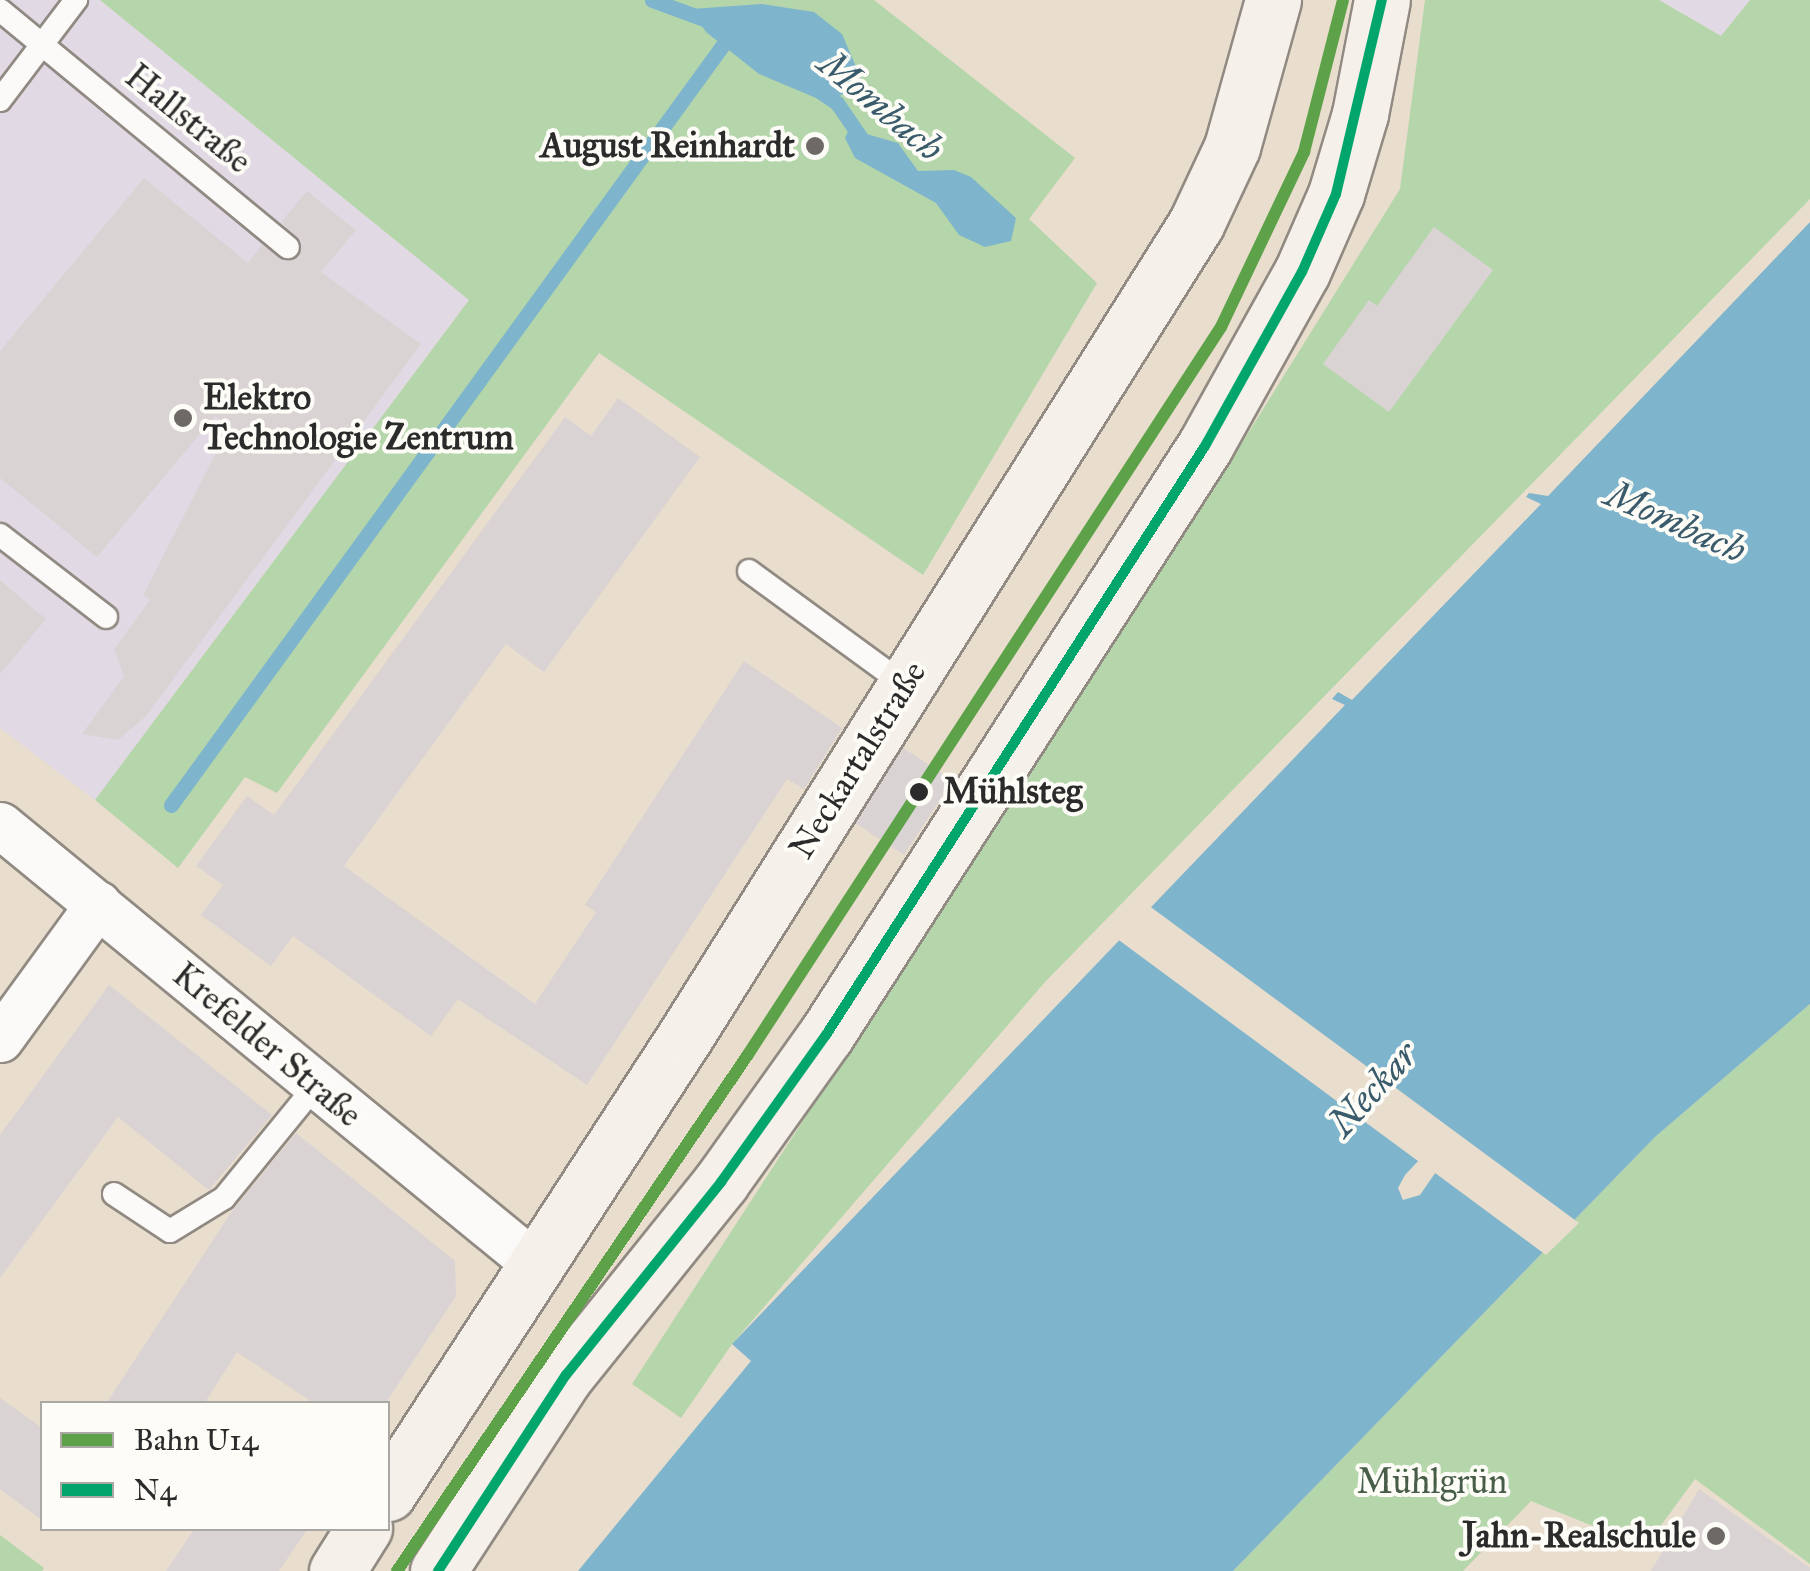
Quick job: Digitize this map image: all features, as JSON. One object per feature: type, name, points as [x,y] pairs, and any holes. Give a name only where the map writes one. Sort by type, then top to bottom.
[{"type":"main road","name":"Neckartalstraße","points":[[390,1490],[1196,224],[1232,147],[1272,0]]},
{"type":"main road","points":[[438,1571],[566,1375],[721,1182],[826,1035],[1205,446],[1302,272],[1336,194],[1360,114],[1382,0]]},
{"type":"main road","points":[[337,1571],[362,1531]]},
{"type":"street","name":"Krefelder Straße","points":[[0,825],[535,1264]]},
{"type":"street","points":[[0,1039],[98,904]]},
{"type":"lane","points":[[0,100],[76,0]]},
{"type":"lane","name":"Hallstraße","points":[[0,10],[288,247]]},
{"type":"lane","points":[[0,535],[106,617]]},
{"type":"lane","points":[[749,572],[905,685]]},
{"type":"lane","points":[[114,1194],[170,1231],[224,1198],[316,1085]]},
{"type":"shaded area","points":[[0,0],[100,0],[469,300],[95,800],[0,728]]},
{"type":"shaded area","points":[[1659,0],[1750,0],[1721,36]]},
{"type":"green space","points":[[100,0],[874,0],[1075,158],[1029,219],[1097,283],[923,575],[599,353],[277,793],[245,777],[178,868],[95,800],[469,300]]},
{"type":"green space","points":[[1425,0],[1659,0],[1721,36],[1750,0],[1810,0],[1810,199],[1045,982],[732,1344],[681,1418],[632,1384],[1199,512],[1400,189]]},
{"type":"green space","name":"Mühlgrün","points":[[1810,1004],[1810,1564],[1695,1479],[1645,1547],[1531,1501],[1463,1571],[1233,1571],[1655,1137]]},
{"type":"green space","points":[[0,1535],[44,1568],[42,1571],[0,1571]]},
{"type":"water","points":[[762,4],[814,12],[842,34],[860,76],[856,86],[828,103],[759,74],[706,32],[691,9]]},
{"type":"water","points":[[849,129],[898,143],[918,171],[954,170],[971,177],[1016,218],[1011,241],[985,247],[959,235],[936,203],[855,158],[845,138]]},
{"type":"water","name":"Neckar","points":[[1810,222],[1810,1004],[1655,1137],[1233,1571],[578,1571],[751,1361],[732,1344],[1345,705],[1332,699],[1338,692],[1352,700],[1541,504],[1526,497],[1529,493],[1548,496]],"holes":[[[1440,1138],[1453,1139],[1453,1147],[1420,1195],[1403,1200],[1398,1188],[1405,1175]]]},
{"type":"pier","name":"Mühlsteg","points":[[1148,905],[1579,1223],[1546,1255],[1431,1170],[1448,1141],[1422,1164],[1116,938]]},
{"type":"building","name":"Elektro Technologie Zentrum","points":[[144,178],[248,263],[262,245],[285,262],[299,257],[302,241],[281,222],[307,191],[356,230],[321,272],[421,344],[146,716],[118,740],[82,734],[124,676],[114,649],[150,600],[143,595],[230,426],[215,416],[97,557],[0,478],[0,351]]},
{"type":"building","points":[[1434,227],[1493,270],[1389,412],[1323,364],[1369,300],[1377,306]]},
{"type":"building","points":[[618,398],[700,457],[544,672],[506,644],[344,866],[535,1004],[596,912],[585,905],[744,661],[842,728],[804,789],[787,779],[587,1085],[458,999],[431,1036],[293,936],[271,966],[201,915],[223,885],[196,866],[247,796],[274,815],[565,417],[591,436]]},
{"type":"building","points":[[0,580],[46,619],[0,674]]},
{"type":"building","points":[[903,748],[952,780],[904,855],[855,823]]},
{"type":"building","points":[[109,985],[272,1115],[209,1190],[118,1117],[0,1278],[0,1135]]},
{"type":"building","points":[[296,1133],[455,1261],[456,1296],[387,1401],[310,1401],[237,1352],[206,1401],[108,1401],[232,1211]]},
{"type":"building","points":[[0,1398],[40,1427],[40,1519],[0,1489]]},
{"type":"building","name":"Jahn-Realschule","points":[[1699,1489],[1810,1568],[1810,1571],[1651,1571]]},
{"type":"building","points":[[193,1531],[306,1531],[279,1571],[166,1571]]},
{"type":"waterway","name":"Mombach","points":[[652,0],[709,21]]},
{"type":"waterway","points":[[171,805],[730,35]]},
{"type":"waterway","name":"Mombach","points":[[821,92],[837,103],[863,141]]},
{"type":"rail line","name":"U14","points":[[397,1571],[747,1056],[1221,327],[1304,152],[1343,0]]},
{"type":"transit line","name":"N4","points":[[438,1571],[566,1375],[721,1182],[826,1035],[1205,446],[1302,272],[1336,194],[1382,0]]},
{"type":"place","name":"August Reinhardt","points":[[815,146]]},
{"type":"place","name":"Elektro Technologie Zentrum","points":[[183,418]]},
{"type":"place","name":"Mühlsteg","points":[[919,792]]},
{"type":"place","name":"Jahn-Realschule","points":[[1716,1536]]}]
